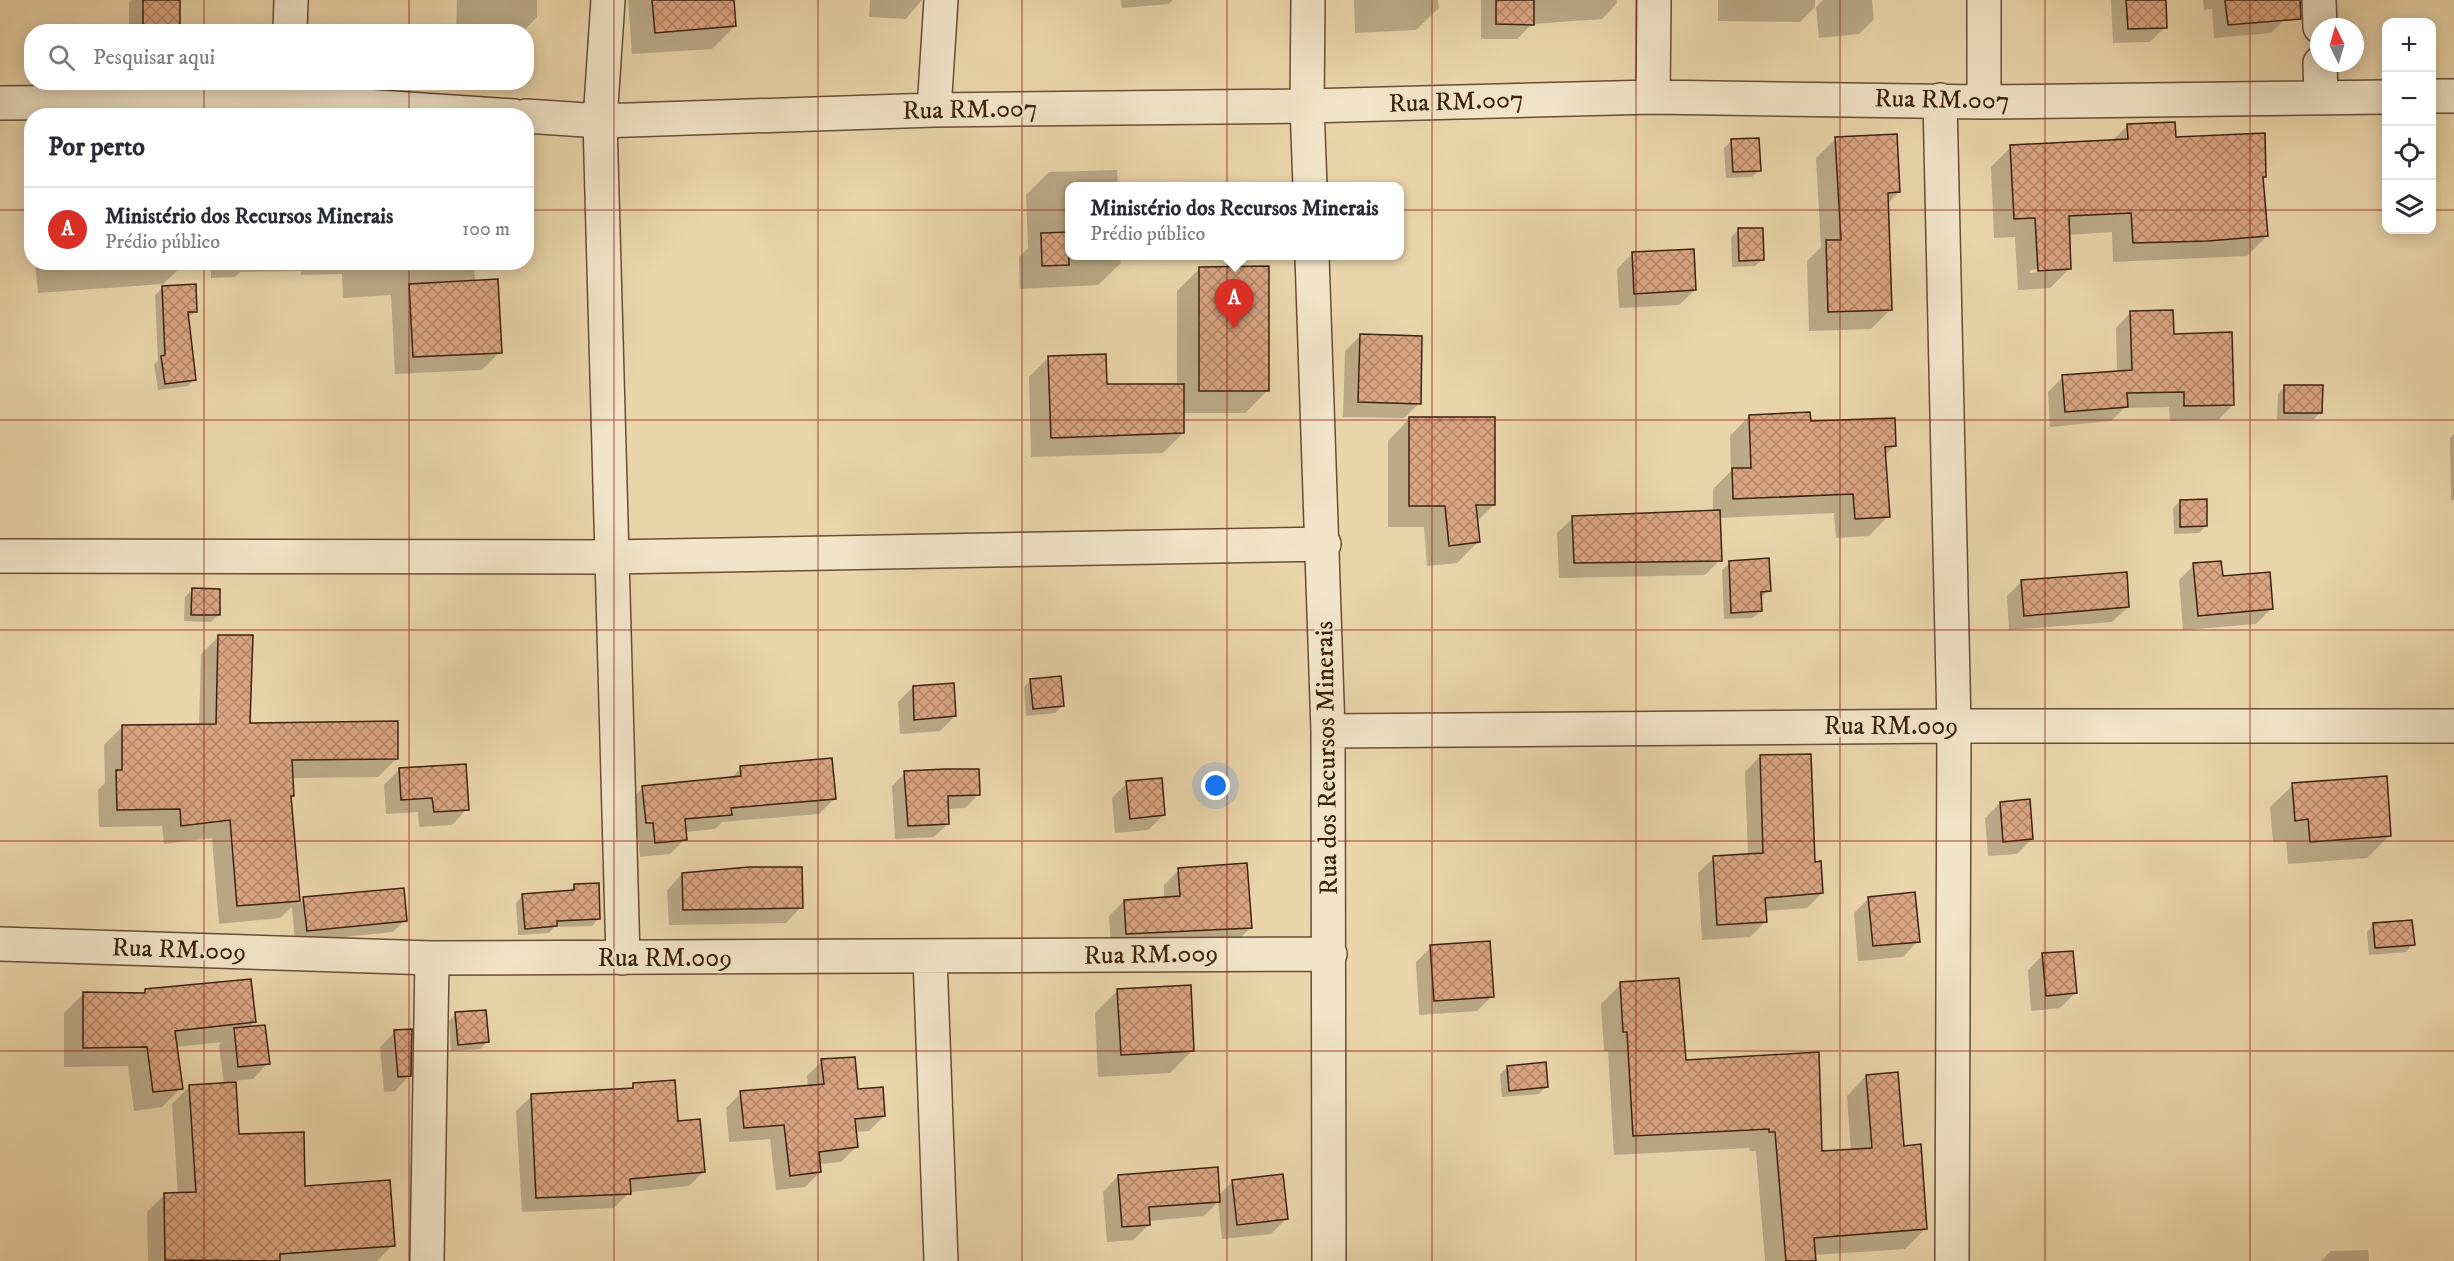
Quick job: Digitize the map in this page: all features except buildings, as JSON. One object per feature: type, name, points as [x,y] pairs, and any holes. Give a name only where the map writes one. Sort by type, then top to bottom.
[{"type":"street","points":[[290,24],[291,0]]},
{"type":"street","points":[[608,0],[600,121],[610,557],[623,958]]},
{"type":"street","points":[[934,110],[941,0]]},
{"type":"street","points":[[1308,0],[1306,106],[1310,182]]},
{"type":"street","points":[[1653,97],[1654,0]]},
{"type":"street","points":[[1984,0],[1984,102]]},
{"type":"street","points":[[2319,0],[2320,18]]},
{"type":"street","points":[[2320,72],[2321,97]]},
{"type":"street","points":[[0,104],[288,92],[439,108]]},
{"type":"street","points":[[2436,96],[2454,96]]},
{"type":"street","name":"Rua RM.007","points":[[534,117],[600,121],[934,110],[1306,106],[1653,97],[1984,102],[2382,97]]},
{"type":"street","points":[[1940,100],[1954,726],[1952,1261]]},
{"type":"street","name":"Rua dos Recursos Minerais","points":[[1312,260],[1324,544],[1328,731],[1329,1261]]},
{"type":"street","points":[[0,556],[610,557],[1324,544]]},
{"type":"street","name":"Rua RM.009","points":[[1328,731],[1954,726],[2454,726]]},
{"type":"street","name":"Rua RM.009","points":[[0,945],[432,958],[1330,954]]},
{"type":"street","points":[[930,957],[941,1261]]},
{"type":"street","points":[[427,1261],[432,958]]},
{"type":"place","name":"Ministério dos Recursos Minerais","points":[[1234,329]]}]
